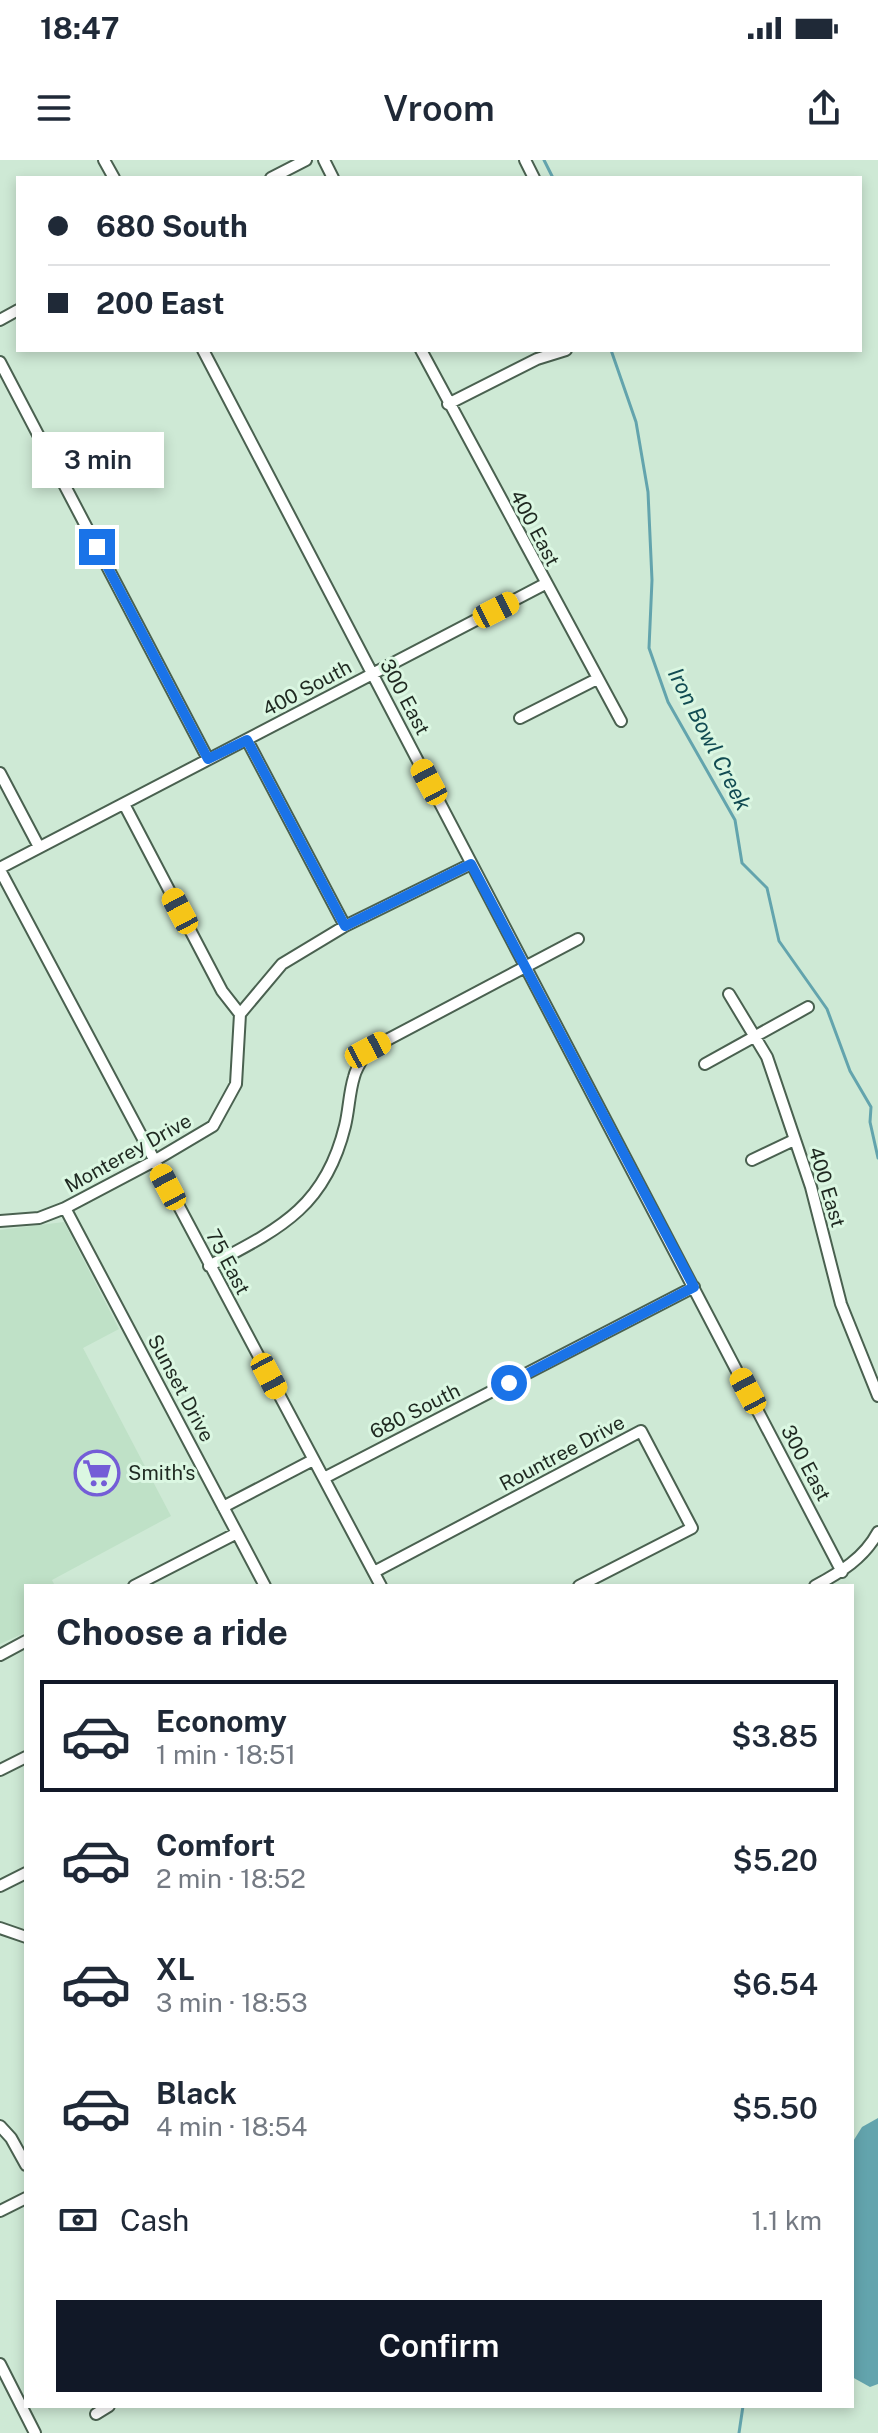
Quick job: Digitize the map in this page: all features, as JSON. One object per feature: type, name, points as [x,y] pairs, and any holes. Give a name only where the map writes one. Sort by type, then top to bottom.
[{"type":"street","points":[[275,176],[306,160]]},
{"type":"street","name":"300 East","points":[[204,352],[842,1572]]},
{"type":"street","name":"400 East","points":[[422,352],[621,721]]},
{"type":"street","points":[[448,404],[535,354]]},
{"type":"street","points":[[0,362],[208,759]]},
{"type":"street","name":"400 South","points":[[0,869],[545,584]]},
{"type":"street","points":[[520,718],[597,679]]},
{"type":"street","points":[[247,740],[345,926]]},
{"type":"street","points":[[0,773],[39,847]]},
{"type":"street","points":[[124,804],[222,991],[240,1014],[282,964],[345,926],[471,864]]},
{"type":"street","name":"75 East","points":[[0,869],[380,1584]]},
{"type":"street","points":[[209,1266],[273,1233],[308,1203],[332,1165],[345,1126],[354,1076],[368,1050],[578,939]]},
{"type":"street","name":"400 East","points":[[729,994],[767,1057],[811,1187],[841,1304],[878,1396]]},
{"type":"street","points":[[705,1064],[808,1007]]},
{"type":"street","name":"Monterey Drive","points":[[0,1221],[39,1218],[65,1208],[213,1126],[236,1084],[240,1014]]},
{"type":"street","points":[[752,1160],[794,1140]]},
{"type":"street","name":"Sunset Drive","points":[[65,1208],[264,1584]]},
{"type":"street","name":"680 South","points":[[324,1478],[694,1287]]},
{"type":"street","name":"Rountree Drive","points":[[374,1572],[641,1431],[692,1528],[583,1584]]},
{"type":"street","points":[[223,1507],[313,1460]]},
{"type":"street","points":[[819,1584],[842,1572],[870,1547],[878,1532]]},
{"type":"street","points":[[138,1584],[237,1533]]},
{"type":"street","points":[[0,1655],[24,1642]]},
{"type":"street","points":[[0,1770],[24,1758]]},
{"type":"street","points":[[0,1886],[24,1874]]},
{"type":"street","points":[[0,1928],[24,1936]]},
{"type":"street","points":[[0,2126],[24,2161]]},
{"type":"street","points":[[0,2211],[24,2199]]},
{"type":"street","points":[[0,2364],[35,2433]]},
{"type":"street","points":[[96,2414],[106,2408]]},
{"type":"shaded area","points":[[64,1222],[119,1329],[83,1348],[171,1516],[52,1580],[54,1584],[24,1584],[24,1633],[0,1644],[0,1230]]},
{"type":"water","points":[[878,2118],[878,2384],[870,2387],[854,2378],[854,2140],[862,2127]]},
{"type":"waterway","name":"Iron Bowl Creek","points":[[544,160],[552,176]]},
{"type":"waterway","name":"Iron Bowl Creek","points":[[612,352],[636,422],[648,492],[652,580],[649,648],[668,702],[735,820],[742,863],[767,888],[779,941],[827,1009],[850,1071],[871,1107],[870,1122],[878,1158]]},
{"type":"waterway","points":[[739,2433],[743,2408]]},
{"type":"place","name":"Smith's","points":[[97,1473]]},
{"type":"route","points":[[97,547],[208,759],[247,740],[345,926],[471,864],[694,1287],[509,1383]]}]
